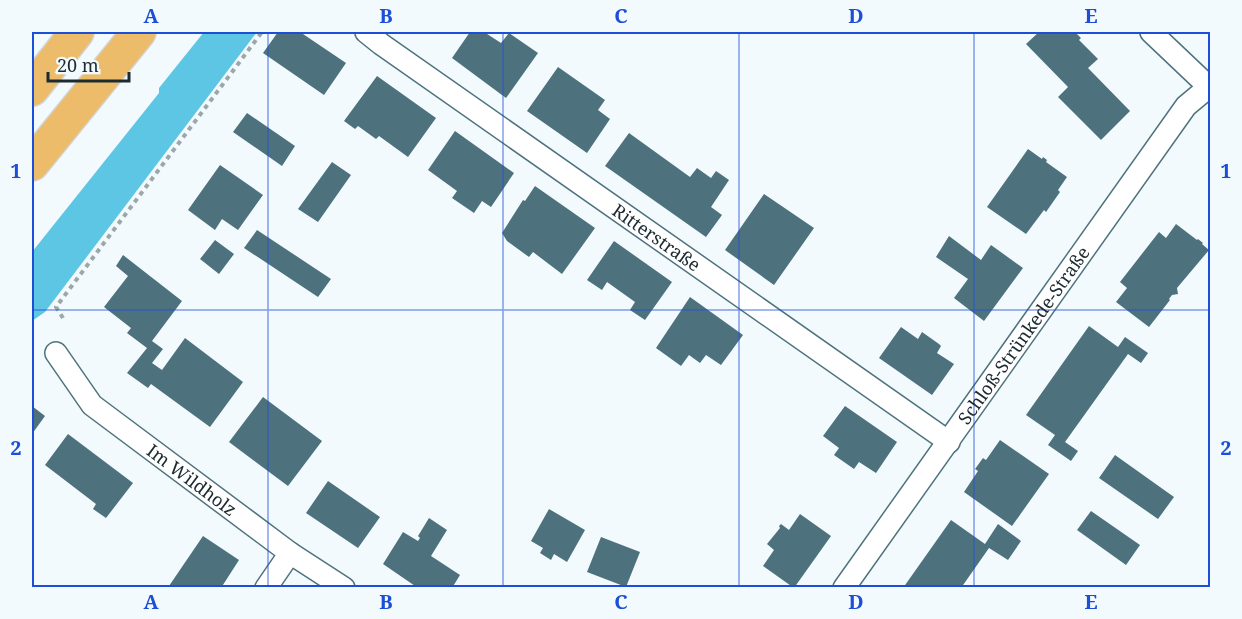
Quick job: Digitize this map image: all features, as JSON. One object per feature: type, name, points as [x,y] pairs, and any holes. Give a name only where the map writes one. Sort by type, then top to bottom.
[{"type":"highway","points":[[32,89],[77,32]]},
{"type":"highway","points":[[32,164],[139,32]]},
{"type":"street","name":"Ritterstraße","points":[[366,32],[949,442]]},
{"type":"street","points":[[1151,32],[1210,87]]},
{"type":"street","name":"Schloß-Strünkede-Straße","points":[[844,588],[1186,106],[1210,87]]},
{"type":"street","name":"Im Wildholz","points":[[56,352],[92,405],[290,553],[344,588]]},
{"type":"street","points":[[266,588],[290,553]]},
{"type":"path","points":[[63,318],[56,307],[262,32]]},
{"type":"shaded area","points":[[204,32],[257,32],[45,312],[32,321],[32,252],[159,93],[159,88]]},
{"type":"building","points":[[278,32],[300,32],[346,63],[324,95],[263,53]]},
{"type":"building","points":[[470,32],[484,32],[501,43],[509,33],[538,53],[506,98],[452,58]]},
{"type":"building","points":[[1039,32],[1070,32],[1073,34],[1075,32],[1081,38],[1079,40],[1098,59],[1088,68],[1130,111],[1101,140],[1058,97],[1068,87],[1026,44]]},
{"type":"building","points":[[558,67],[605,100],[598,110],[610,119],[587,153],[527,111]]},
{"type":"building","points":[[377,76],[436,118],[408,157],[379,136],[376,139],[358,126],[355,129],[344,121]]},
{"type":"building","points":[[247,113],[295,146],[282,166],[233,132]]},
{"type":"building","points":[[455,131],[514,173],[491,207],[482,201],[474,213],[452,198],[457,191],[428,170]]},
{"type":"building","points":[[629,133],[690,177],[697,168],[711,178],[716,171],[729,180],[711,207],[722,215],[706,237],[605,166]]},
{"type":"building","points":[[1028,149],[1042,159],[1043,157],[1047,160],[1046,162],[1067,177],[1046,212],[1044,210],[1026,234],[987,207]]},
{"type":"building","points":[[332,162],[351,175],[318,222],[298,209]]},
{"type":"building","points":[[220,165],[263,195],[238,230],[222,219],[215,230],[188,210]]},
{"type":"building","points":[[535,186],[595,228],[562,274],[533,252],[529,257],[507,241],[502,233]]},
{"type":"building","points":[[764,194],[814,228],[774,285],[725,250]]},
{"type":"building","points":[[1176,224],[1198,239],[1209,250],[1177,288],[1178,294],[1172,295],[1149,327],[1116,302],[1127,288],[1120,282],[1159,232],[1166,238]]},
{"type":"building","points":[[257,230],[331,279],[318,297],[244,248]]},
{"type":"building","points":[[949,236],[981,260],[991,245],[1023,268],[984,321],[954,298],[968,279],[936,257]]},
{"type":"building","points":[[215,240],[234,254],[219,274],[200,259]]},
{"type":"building","points":[[614,241],[672,282],[645,320],[630,310],[635,302],[607,282],[602,290],[587,280]]},
{"type":"building","points":[[123,255],[182,301],[152,341],[163,349],[152,363],[162,370],[185,338],[243,382],[210,427],[151,384],[148,388],[127,373],[147,348],[127,333],[131,328],[104,307],[128,276],[116,266]]},
{"type":"building","points":[[690,297],[743,335],[721,365],[706,355],[700,363],[689,355],[681,366],[656,348]]},
{"type":"building","points":[[1089,326],[1118,347],[1125,337],[1148,353],[1141,363],[1128,354],[1065,442],[1078,451],[1071,461],[1048,445],[1055,435],[1026,415]]},
{"type":"building","points":[[901,327],[918,339],[922,332],[941,346],[937,353],[954,364],[932,395],[879,358]]},
{"type":"building","points":[[263,397],[322,441],[288,486],[229,442]]},
{"type":"building","points":[[32,406],[45,416],[32,434]]},
{"type":"building","points":[[845,406],[897,442],[876,473],[859,462],[854,469],[834,455],[839,448],[823,436]]},
{"type":"building","points":[[68,434],[133,483],[106,518],[93,509],[96,504],[45,465]]},
{"type":"building","points":[[1000,440],[1049,474],[1012,526],[964,492],[978,471],[975,469],[983,458],[986,460]]},
{"type":"building","points":[[1115,455],[1174,497],[1158,519],[1099,478]]},
{"type":"building","points":[[328,481],[380,517],[358,548],[306,513]]},
{"type":"building","points":[[549,509],[585,530],[567,562],[554,554],[551,560],[540,553],[543,548],[531,541]]},
{"type":"building","points":[[1091,511],[1140,545],[1126,565],[1077,530]]},
{"type":"building","points":[[800,514],[831,536],[794,588],[763,566],[774,550],[767,544],[780,528],[779,526],[781,524],[789,530]]},
{"type":"building","points":[[429,518],[447,530],[431,556],[460,575],[452,588],[418,588],[383,564],[403,532],[418,541],[420,538],[418,536]]},
{"type":"building","points":[[951,520],[985,544],[998,524],[1021,541],[1008,560],[989,548],[961,588],[903,588]]},
{"type":"building","points":[[203,536],[239,560],[221,588],[172,588],[169,586]]},
{"type":"building","points":[[601,537],[640,552],[626,587],[587,572]]}]
